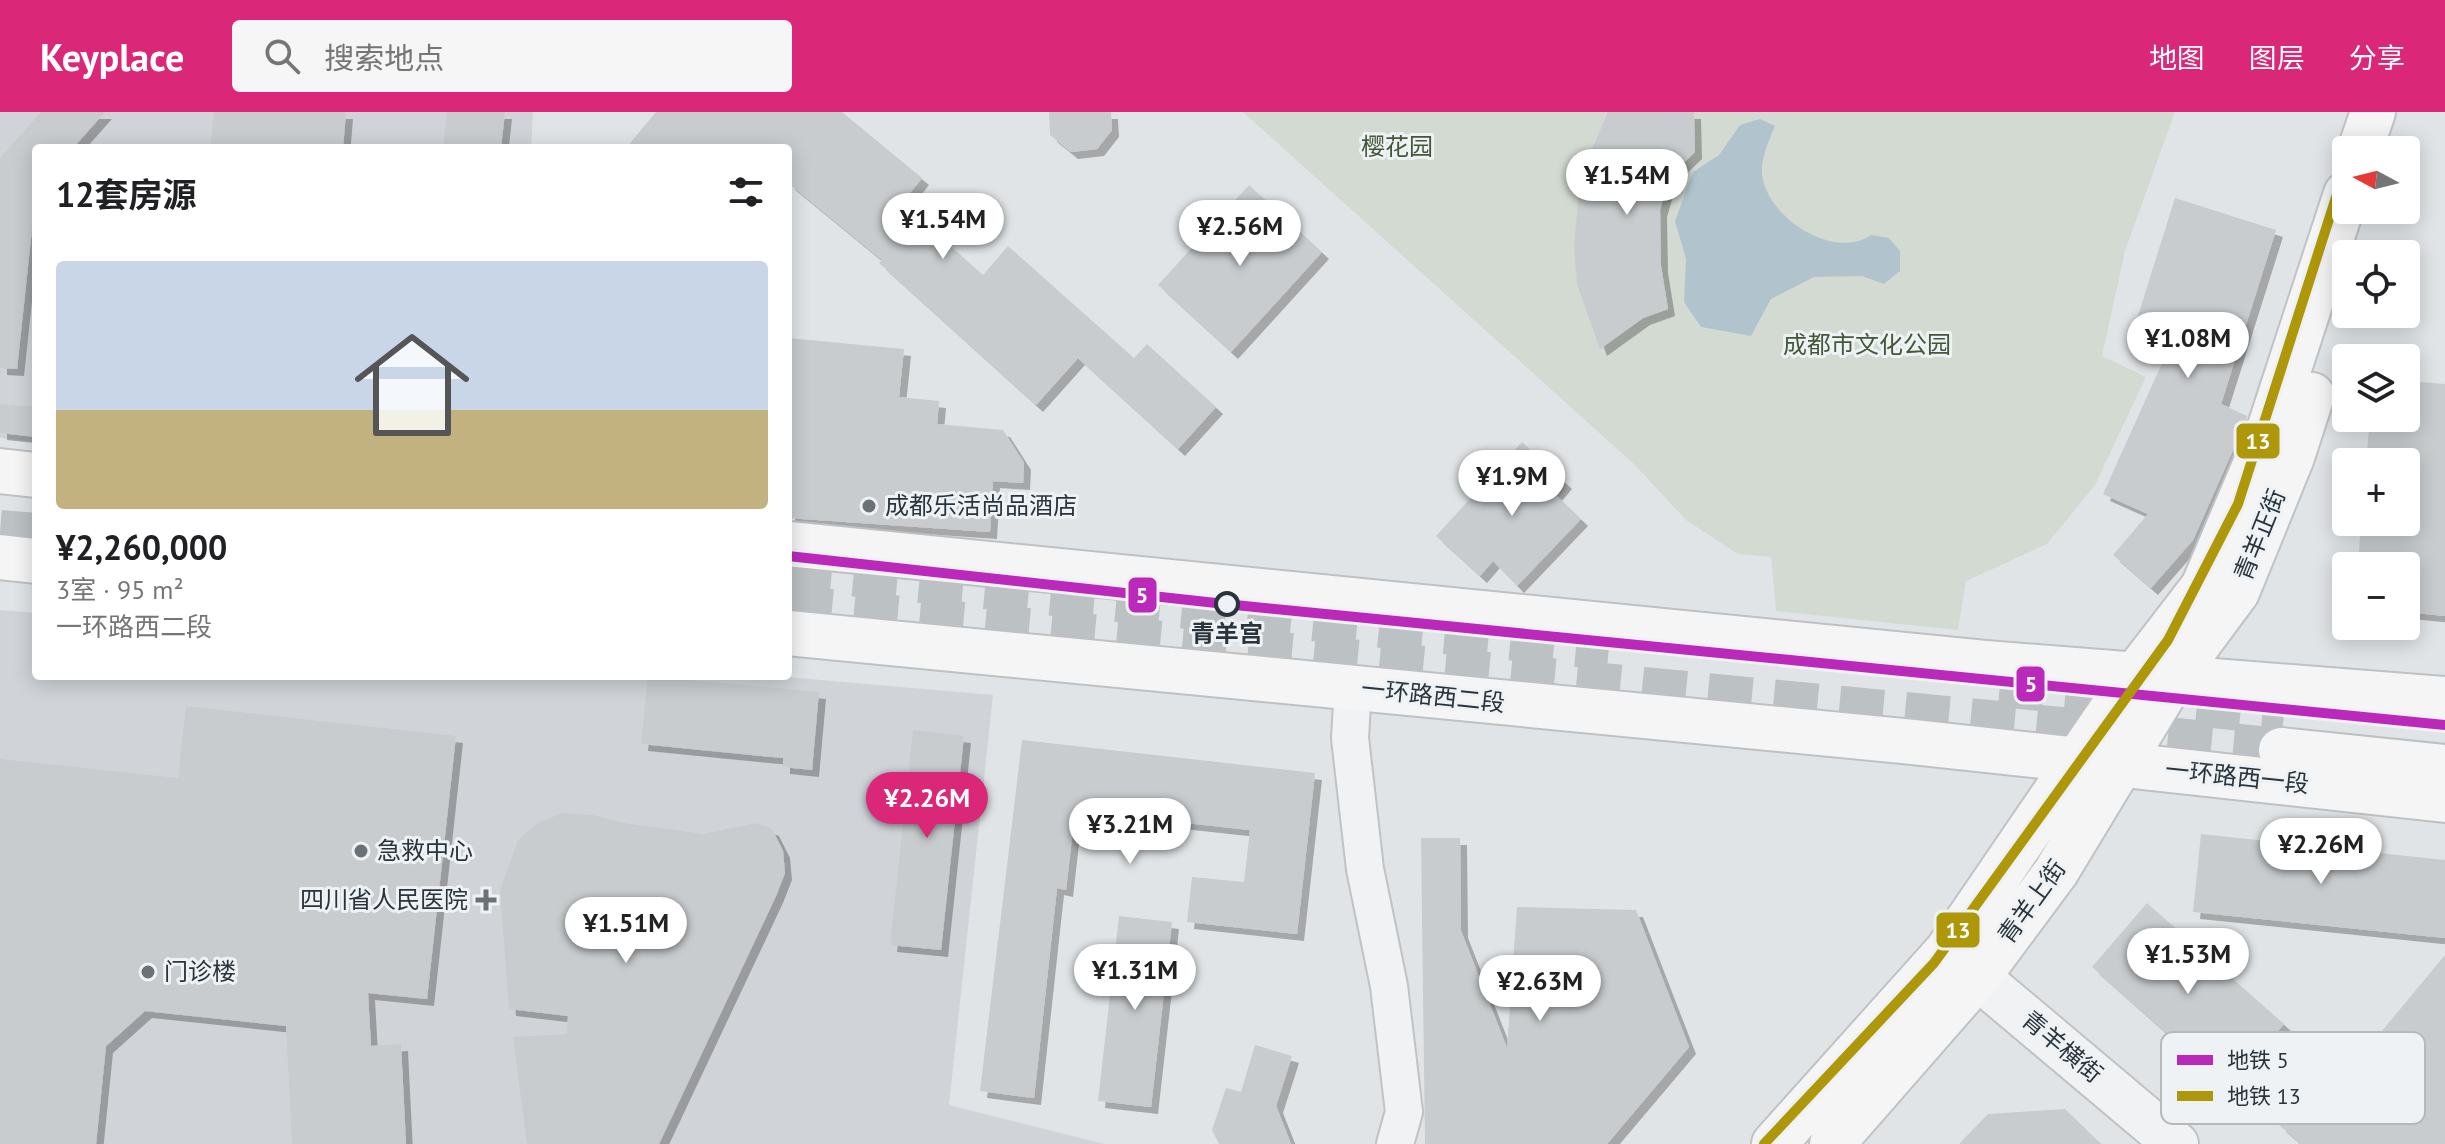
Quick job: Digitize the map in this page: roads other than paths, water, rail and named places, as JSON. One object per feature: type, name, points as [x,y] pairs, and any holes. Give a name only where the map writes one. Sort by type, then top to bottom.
[{"type":"main road","points":[[2365,136],[2373,112]]},
{"type":"main road","points":[[2393,136],[2401,112]]},
{"type":"main road","name":"青羊正街","points":[[2155,676],[2203,587],[2266,439],[2336,224]]},
{"type":"main road","name":"青羊正街","points":[[2155,676],[2237,592],[2292,457],[2333,328]]},
{"type":"main road","points":[[0,471],[32,475]]},
{"type":"main road","points":[[792,544],[1985,663],[2445,699]]},
{"type":"main road","points":[[0,557],[32,561]]},
{"type":"main road","name":"一环路西二段","points":[[792,633],[2078,759]]},
{"type":"main road","name":"青羊上街","points":[[1832,1144],[1963,964],[2078,759],[2155,676]]},
{"type":"main road","name":"青羊上街","points":[[1774,1144],[2056,872],[2124,764],[2155,676]]},
{"type":"main road","points":[[2445,728],[2283,731],[2445,767]]},
{"type":"main road","name":"一环路西一段","points":[[2078,759],[2445,800]]},
{"type":"street","points":[[1353,688],[1350,738],[1365,869],[1389,986],[1404,1112],[1395,1144]]},
{"type":"street","name":"青羊横街","points":[[1963,964],[2176,1144]]},
{"type":"water","points":[[1760,119],[1775,126],[1762,168],[1766,190],[1788,219],[1821,238],[1839,242],[1856,242],[1871,235],[1889,238],[1900,251],[1900,271],[1884,284],[1862,276],[1814,277],[1771,299],[1751,336],[1701,327],[1684,302],[1686,259],[1675,221],[1693,172],[1719,155],[1740,125]]},
{"type":"tunnel","points":[[0,532],[32,535]]},
{"type":"tunnel","points":[[792,568],[1609,648]]},
{"type":"tunnel","points":[[792,607],[2281,750]]},
{"type":"tunnel","points":[[2000,685],[2284,713]]},
{"type":"metro line","name":"13","points":[[1764,1144],[1934,963],[2168,640],[2238,504],[2332,210]]},
{"type":"metro line","name":"5","points":[[792,556],[1225,604],[2445,725]]},
{"type":"place","name":"成都乐活尚品酒店","points":[[869,506]]},
{"type":"place","name":"青羊宫","points":[[1227,604]]},
{"type":"place","name":"急救中心","points":[[361,851]]},
{"type":"place","name":"四川省人民医院","points":[[486,900]]},
{"type":"place","name":"门诊楼","points":[[148,972]]},
{"type":"park label","name":"樱花园","points":[[1397,147]]},
{"type":"park label","name":"成都市文化公园","points":[[1867,345]]}]
